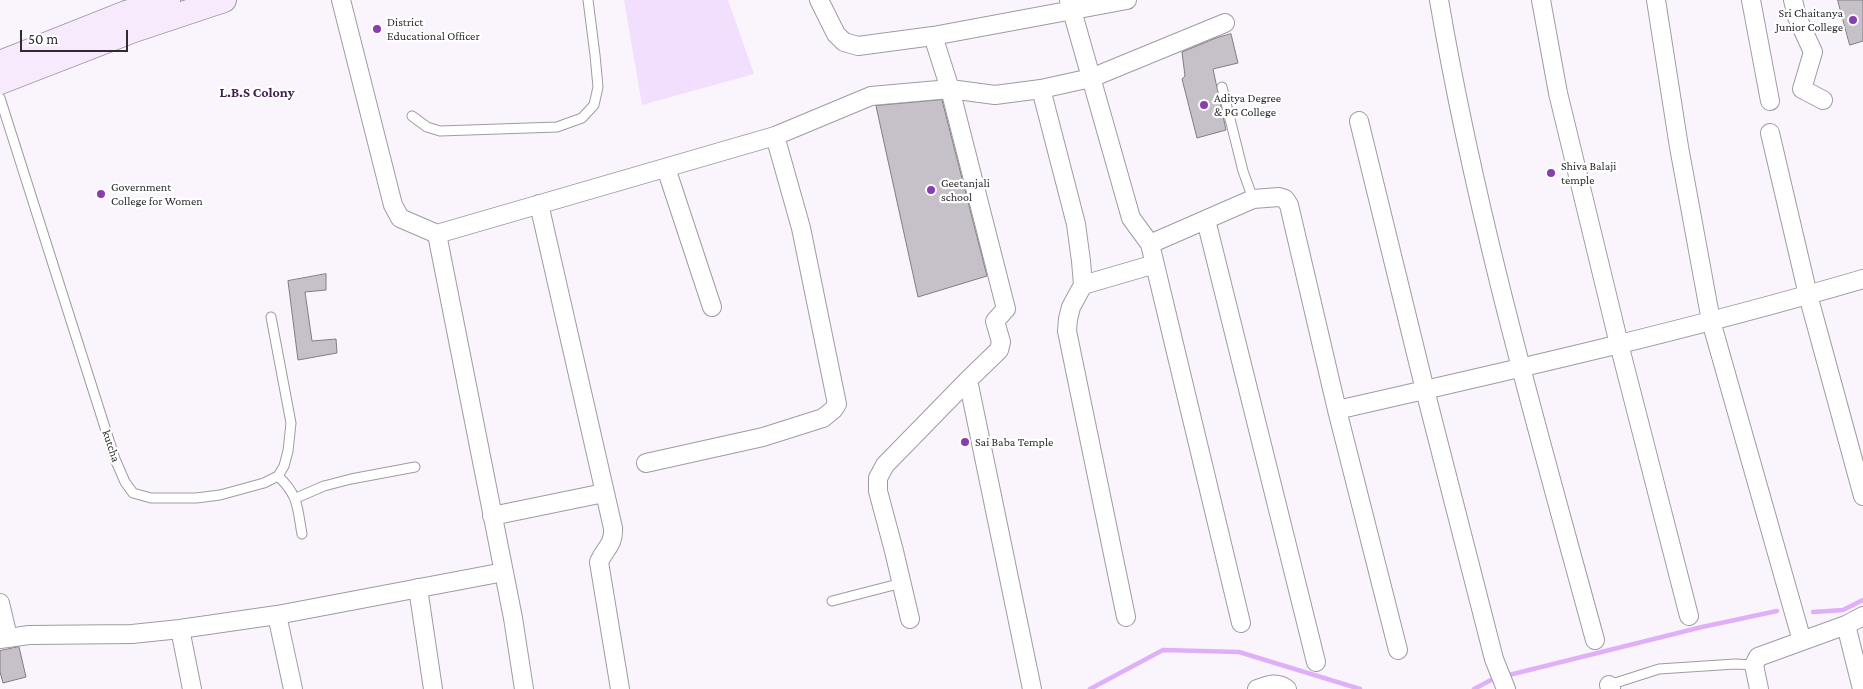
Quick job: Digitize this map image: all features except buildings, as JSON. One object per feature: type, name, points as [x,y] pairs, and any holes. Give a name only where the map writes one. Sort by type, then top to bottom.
[{"type":"main road","points":[[0,82],[106,31],[125,7],[168,0]]},
{"type":"main road","points":[[0,63],[106,31],[224,0]]},
{"type":"street","points":[[341,0],[393,205],[400,218],[437,234],[775,136],[871,96],[950,89],[995,95],[1041,89],[1091,78],[1225,23]]},
{"type":"street","points":[[819,0],[836,34],[844,42],[858,46],[933,36],[1071,5],[1127,0]]},
{"type":"street","points":[[1440,0],[1453,80],[1497,274],[1520,368],[1595,640]]},
{"type":"street","points":[[1542,0],[1550,56],[1558,93],[1619,344],[1689,616]]},
{"type":"street","points":[[1656,0],[1679,147],[1711,321],[1802,641]]},
{"type":"street","points":[[1751,0],[1770,101]]},
{"type":"street","points":[[1793,0],[1797,17],[1813,52],[1802,89],[1823,100]]},
{"type":"street","points":[[1071,5],[1131,218],[1144,236],[1155,264],[1241,623]]},
{"type":"street","points":[[910,619],[878,492],[878,478],[886,465],[999,350],[1000,342],[995,321],[1006,309],[950,89],[933,36]]},
{"type":"street","points":[[1041,89],[1076,224],[1083,284],[1071,307],[1067,332],[1126,617]]},
{"type":"street","points":[[1359,121],[1494,659],[1506,689]]},
{"type":"street","points":[[1770,133],[1808,295],[1863,496]]},
{"type":"street","points":[[646,464],[763,437],[823,418],[837,404],[801,228],[775,136]]},
{"type":"street","points":[[666,168],[712,307]]},
{"type":"street","points":[[1144,236],[1206,220],[1251,195],[1279,197],[1285,199],[1289,205],[1336,410],[1398,650]]},
{"type":"street","points":[[539,204],[613,528],[613,539],[599,562],[620,689]]},
{"type":"street","points":[[1206,220],[1316,662]]},
{"type":"street","points":[[437,234],[504,572],[524,689]]},
{"type":"street","points":[[1083,284],[1155,264]]},
{"type":"street","points":[[1336,410],[1619,344],[1863,279]]},
{"type":"street","points":[[968,380],[1032,689]]},
{"type":"street","points":[[492,516],[604,493]]},
{"type":"street","points":[[0,603],[4,638],[57,634],[132,634],[180,629],[277,614],[504,572]]},
{"type":"street","points":[[418,588],[434,689]]},
{"type":"street","points":[[277,614],[293,689]]},
{"type":"street","points":[[1759,689],[1754,665],[1758,657],[1846,625],[1863,616]]},
{"type":"street","points":[[1846,625],[1862,689]]},
{"type":"street","points":[[180,629],[192,689]]},
{"type":"street","points":[[1257,689],[1275,683],[1285,686],[1287,689]]},
{"type":"lane","points":[[412,116],[427,127],[440,131],[557,127],[582,118],[594,105],[598,87],[588,0]]},
{"type":"lane","points":[[1222,87],[1243,171],[1251,195]]},
{"type":"lane","name":"kutcha","points":[[0,98],[115,459],[125,482],[133,493],[169,500],[196,498],[220,495],[264,483],[278,476]]},
{"type":"lane","points":[[272,317],[291,423],[288,450],[284,466],[278,476],[290,488],[296,498],[302,534]]},
{"type":"lane","points":[[296,498],[324,486],[415,466]]},
{"type":"lane","points":[[832,601],[900,583]]},
{"type":"lane","points":[[1610,687],[1659,669],[1735,664],[1754,665]]},
{"type":"shaded area","points":[[624,0],[728,0],[754,74],[642,105]]},
{"type":"waterway","points":[[1813,612],[1843,610],[1863,600]]},
{"type":"waterway","points":[[1509,675],[1702,627],[1777,611]]},
{"type":"waterway","points":[[1090,689],[1163,650],[1239,652],[1360,689]]},
{"type":"waterway","points":[[1474,689],[1493,679]]},
{"type":"place","name":"Sri Chaitanya Junior College","points":[[1853,20]]},
{"type":"place","name":"District Educational Officer","points":[[377,29]]},
{"type":"place","name":"Aditya Degree & PG College","points":[[1204,105]]},
{"type":"place","name":"Shiva Balaji temple","points":[[1551,173]]},
{"type":"place","name":"Geetanjali school","points":[[931,190]]},
{"type":"place","name":"Government College for Women","points":[[101,194]]},
{"type":"place","name":"Sai Baba Temple","points":[[965,442]]},
{"type":"district","name":"L.B.S Colony","points":[[257,93]]}]
